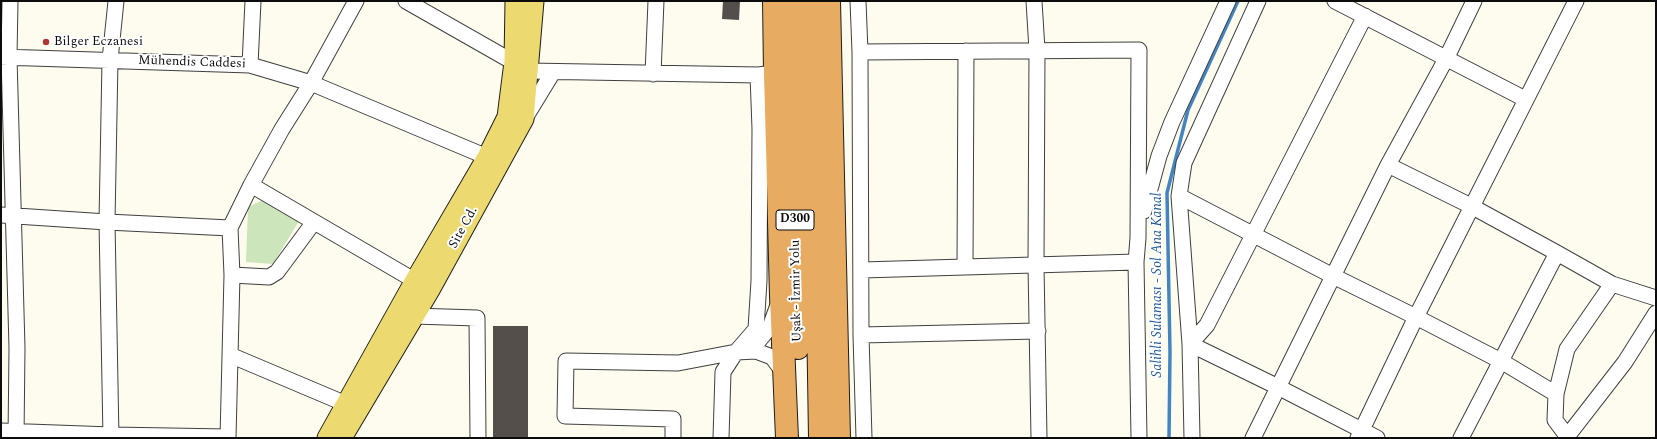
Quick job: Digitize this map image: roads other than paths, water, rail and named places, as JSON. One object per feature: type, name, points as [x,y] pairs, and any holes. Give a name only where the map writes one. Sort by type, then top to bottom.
[{"type":"highway","points":[[774,1],[767,74],[781,296],[787,438]]},
{"type":"highway","name":"Uşak - İzmir Yolu","points":[[791,1],[800,438]]},
{"type":"highway","name":"Uşak - İzmir Yolu","points":[[813,1],[820,438]]},
{"type":"highway","points":[[829,1],[839,438]]},
{"type":"main road","name":"Site Cd.","points":[[327,438],[346,404],[422,286],[524,119],[515,1]]},
{"type":"main road","name":"Site Cd.","points":[[342,438],[414,316],[422,286],[507,117],[521,67],[534,1]]},
{"type":"street","points":[[10,1],[5,57],[7,215],[17,348],[16,435]]},
{"type":"street","points":[[111,437],[107,222],[110,60],[116,1]]},
{"type":"street","points":[[250,65],[253,1]]},
{"type":"street","points":[[1,431],[16,435],[228,438],[232,275],[230,228],[251,185],[282,128],[311,83],[356,1]]},
{"type":"street","points":[[406,1],[521,67],[553,72],[767,74],[760,129],[759,281],[756,329],[736,352],[723,372],[721,438]]},
{"type":"street","points":[[653,74],[656,1]]},
{"type":"street","points":[[858,1],[860,52],[862,270],[861,335],[864,438]]},
{"type":"street","points":[[1034,1],[1038,50],[1036,265],[1039,438]]},
{"type":"street","points":[[1138,238],[1150,188],[1172,122],[1228,1]]},
{"type":"street","points":[[1192,438],[1190,344],[1179,196],[1184,163],[1258,1]]},
{"type":"street","points":[[1335,1],[1525,100]]},
{"type":"street","points":[[1253,438],[1388,165],[1446,59],[1474,1]]},
{"type":"street","points":[[1360,434],[1471,206],[1576,1]]},
{"type":"street","points":[[1190,344],[1207,325],[1365,16]]},
{"type":"street","points":[[860,52],[1139,50],[1138,238],[1136,262],[1139,438]]},
{"type":"street","points":[[965,266],[966,51]]},
{"type":"street","name":"Mühendis Caddesi","points":[[5,57],[250,65],[311,83],[487,157]]},
{"type":"street","points":[[524,119],[553,72]]},
{"type":"street","points":[[1388,165],[1471,206],[1557,252],[1612,284],[1656,298]]},
{"type":"street","points":[[251,185],[422,286]]},
{"type":"street","points":[[1179,196],[1501,361],[1556,394]]},
{"type":"street","points":[[7,215],[230,228]]},
{"type":"street","points":[[232,275],[268,277],[277,272],[314,222]]},
{"type":"street","points":[[1461,438],[1557,252]]},
{"type":"street","points":[[862,270],[1136,262]]},
{"type":"street","points":[[1612,284],[1567,349],[1556,394],[1555,420],[1567,437],[1625,362],[1656,313]]},
{"type":"street","points":[[736,352],[757,343],[770,327],[781,296]]},
{"type":"street","points":[[414,316],[477,318],[478,438]]},
{"type":"street","points":[[861,335],[1038,332]]},
{"type":"street","points":[[1190,344],[1278,387],[1360,434],[1377,438]]},
{"type":"street","points":[[673,438],[673,419],[565,416],[566,361],[678,363],[736,352],[756,351],[772,357],[784,373]]},
{"type":"street","points":[[230,355],[346,404]]},
{"type":"waterway","name":"Salihli Sulaması - Sol Ana Kanal","points":[[1169,438],[1170,352],[1167,193],[1188,110],[1238,1]]},
{"type":"place","name":"Bilger Eczanesi","points":[[46,42]]}]
